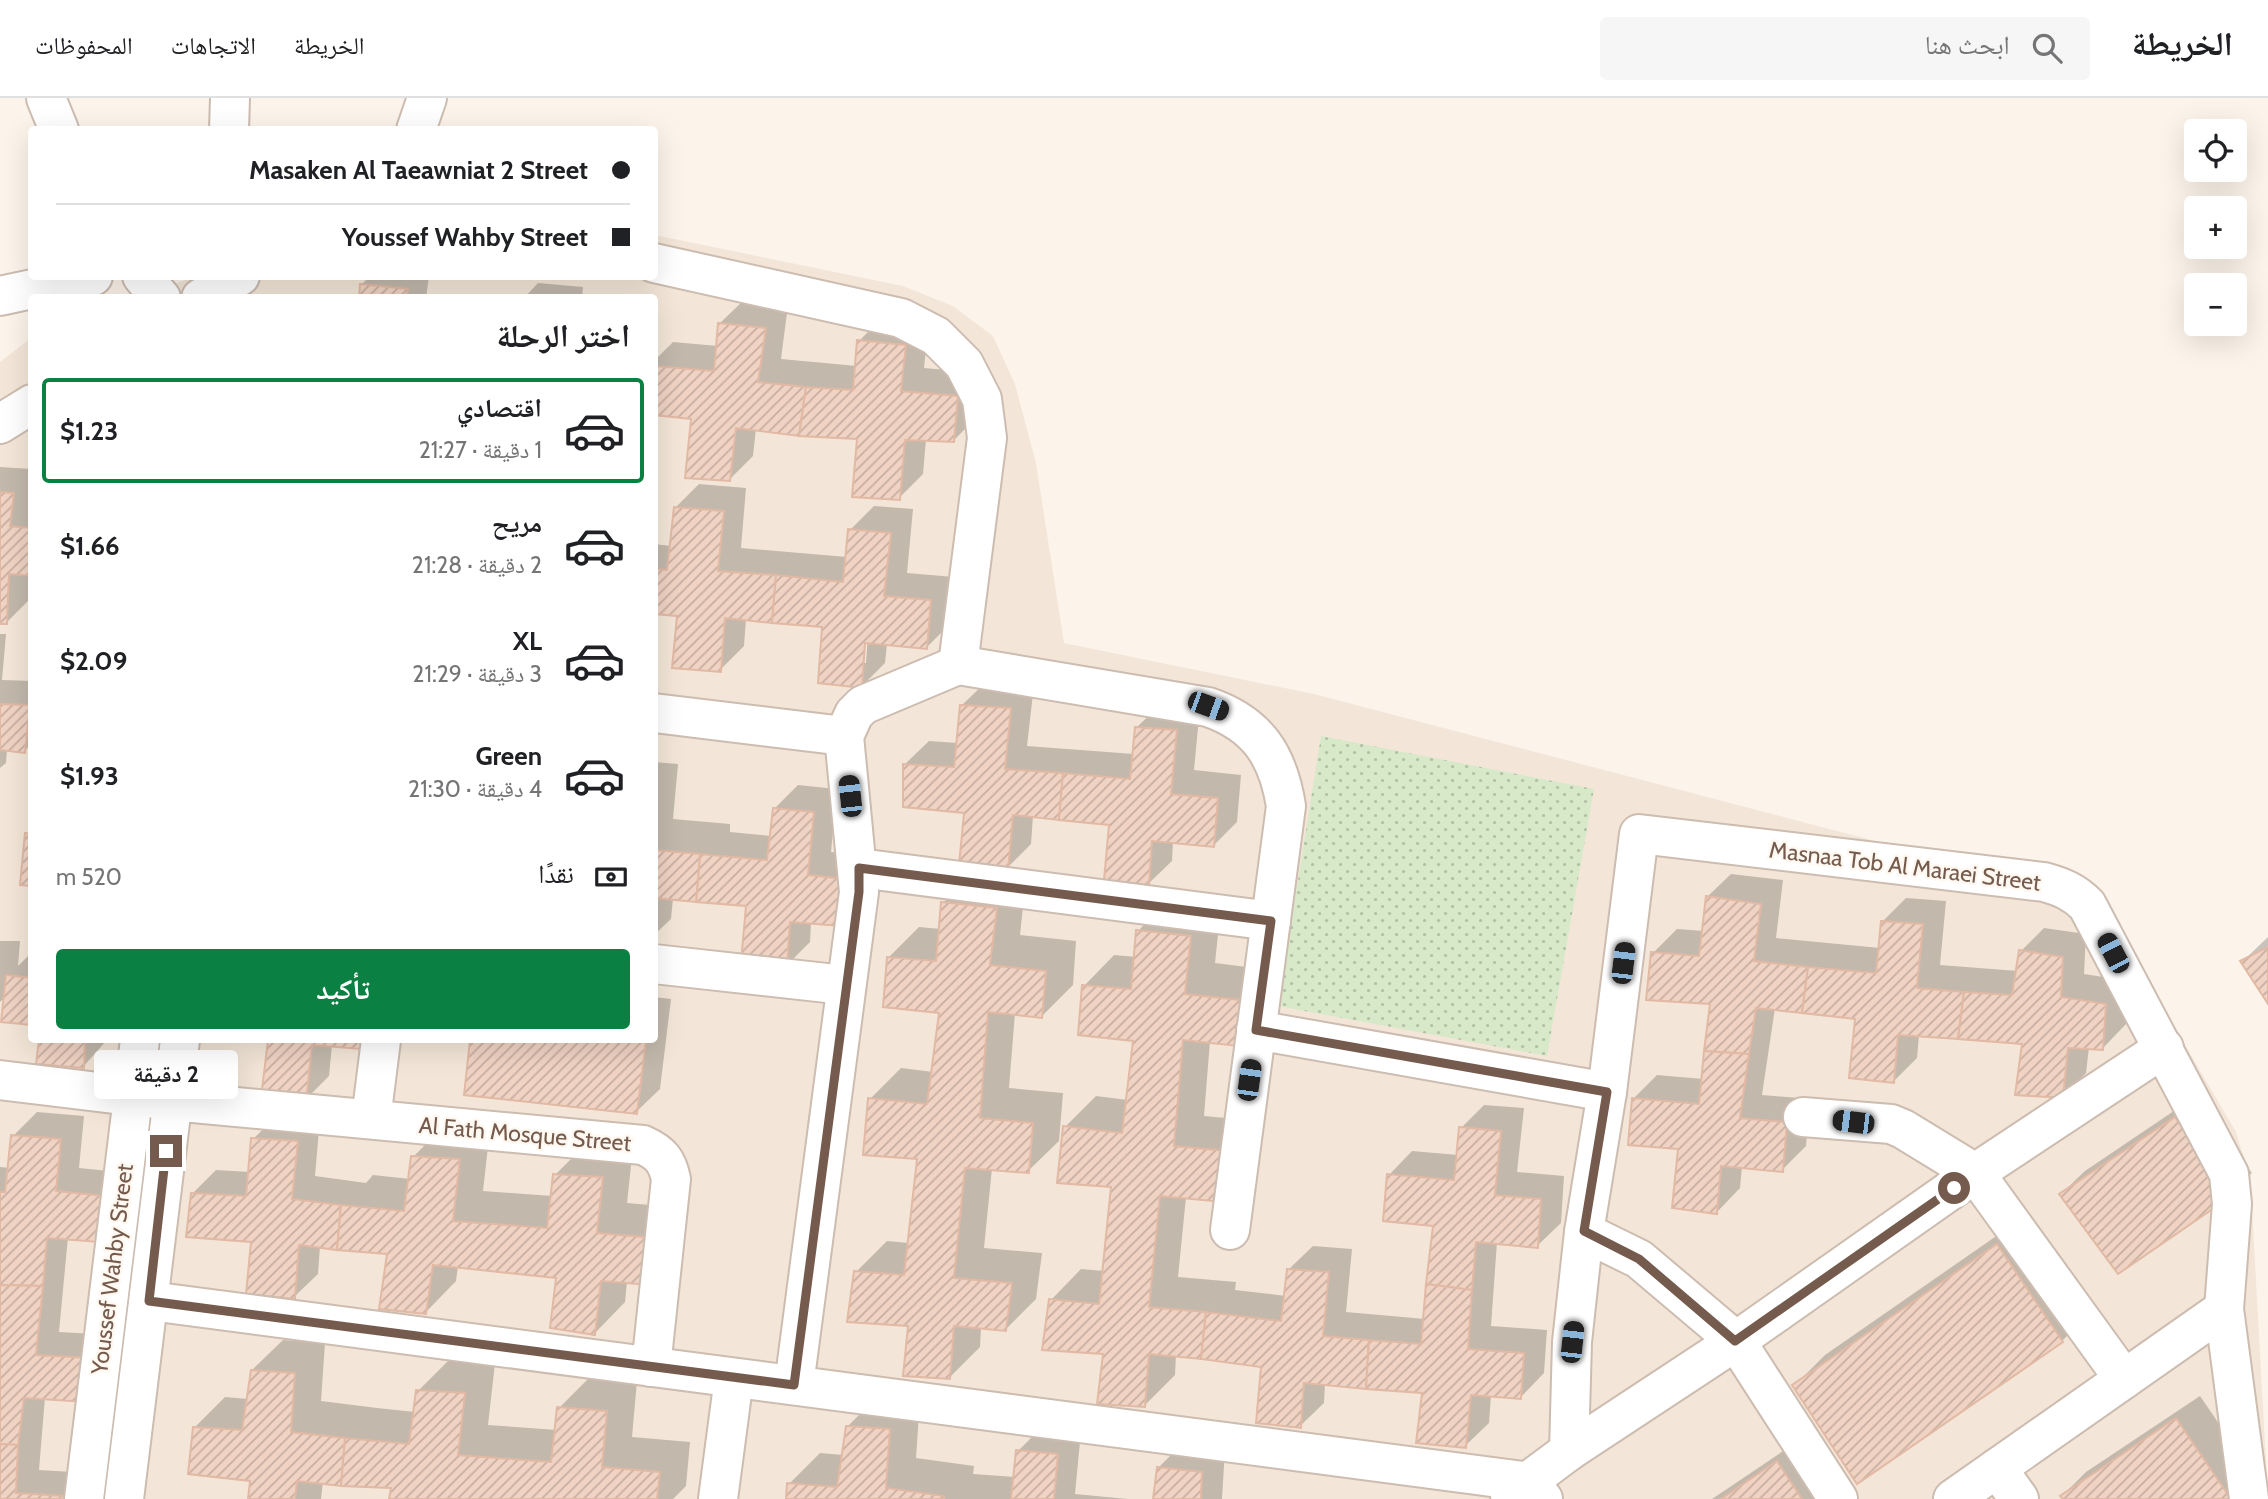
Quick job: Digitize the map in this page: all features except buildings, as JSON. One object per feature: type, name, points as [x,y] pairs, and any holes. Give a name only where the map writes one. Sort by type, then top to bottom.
[{"type":"street","points":[[46,98],[57,126]]},
{"type":"street","points":[[229,126],[230,98]]},
{"type":"street","points":[[417,126],[426,98]]},
{"type":"street","points":[[658,264],[901,318],[936,336],[964,364],[982,399],[987,438],[958,664]]},
{"type":"street","points":[[0,296],[74,280]]},
{"type":"street","points":[[145,280],[158,294]]},
{"type":"street","points":[[0,424],[28,406]]},
{"type":"street","points":[[794,1385],[859,892],[859,868],[844,736],[854,714],[863,705],[958,664],[1208,706],[1227,713],[1250,730],[1269,751],[1281,778],[1286,806],[1230,1230]]},
{"type":"street","points":[[658,713],[844,736]]},
{"type":"street","name":"Masnaa Tob Al Maraei Street","points":[[1607,1092],[1639,834],[2063,887],[2087,905],[2229,1174],[2232,1203],[2224,1309],[2249,1499]]},
{"type":"street","points":[[859,868],[1271,921]]},
{"type":"street","points":[[658,964],[845,985]]},
{"type":"street","points":[[1256,1030],[1607,1092],[1584,1231],[1572,1342],[1569,1451]]},
{"type":"street","name":"Youssef Wahby Street","points":[[84,1499],[141,1043]]},
{"type":"street","name":"Youssef Wahby Street","points":[[124,1499],[180,1043]]},
{"type":"street","points":[[371,1119],[381,1043]]},
{"type":"street","points":[[149,1301],[794,1385],[1526,1493],[1569,1451],[1735,1341],[1975,1172],[2164,1048]]},
{"type":"street","name":"Al Fath Mosque Street","points":[[0,1080],[172,1101],[643,1145],[658,1152],[667,1163],[671,1179],[651,1367]]},
{"type":"street","points":[[1803,1116],[1891,1124],[1975,1172],[2124,1379]]},
{"type":"street","points":[[1584,1231],[1639,1259],[1735,1341],[1838,1499]]},
{"type":"street","points":[[1953,1499],[2224,1309]]},
{"type":"street","points":[[718,1499],[734,1378]]},
{"type":"street","points":[[1997,1468],[2019,1499]]},
{"type":"shaded area","points":[[658,236],[903,286],[953,306],[993,336],[1015,384],[1036,463],[1064,643],[1314,694],[1883,843],[2078,879],[2175,1028],[2236,1132],[2251,1188],[2268,1499],[0,1499],[0,362],[28,340],[28,1043],[658,1043],[658,294],[146,294],[186,280],[658,280]]},
{"type":"green space","points":[[1321,736],[1594,789],[1547,1056],[1278,1006]]},
{"type":"route","points":[[166,1151],[149,1301],[794,1385],[859,892],[859,868],[1271,921],[1256,1030],[1607,1092],[1584,1231],[1639,1259],[1700,1308],[1735,1341],[1954,1188]]}]
